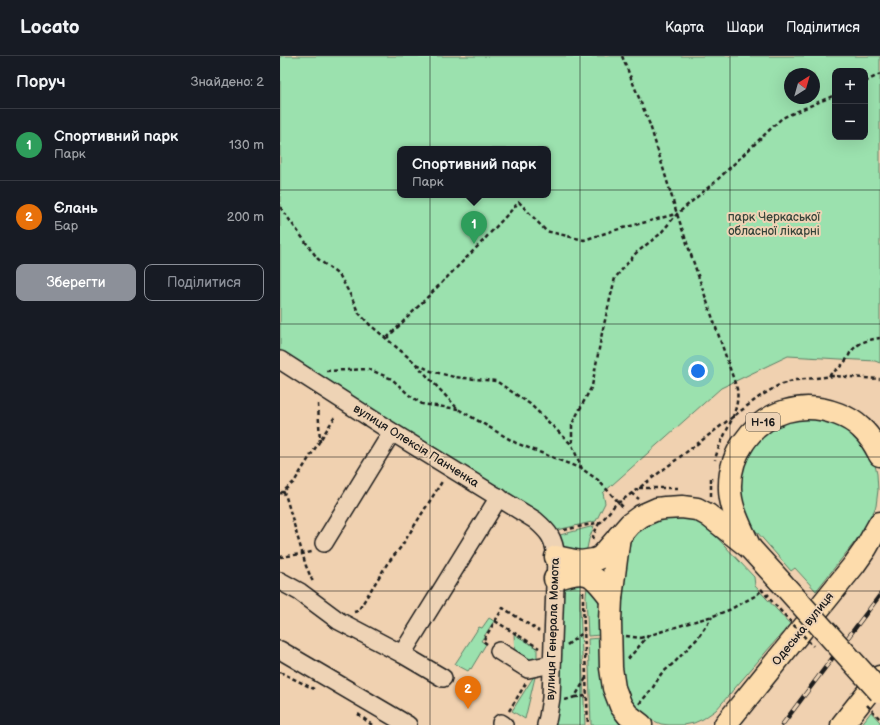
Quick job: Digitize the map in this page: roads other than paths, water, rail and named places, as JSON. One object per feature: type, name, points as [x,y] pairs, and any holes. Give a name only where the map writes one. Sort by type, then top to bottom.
[{"type":"main road","name":"Н-16","points":[[880,455],[873,442],[861,427],[852,421],[832,412],[814,408],[795,409],[782,412],[764,422],[751,432],[741,446],[732,466],[730,480],[732,506],[768,589],[880,692]]},
{"type":"main road","name":"Н-16","points":[[620,536],[634,520],[649,512],[664,508],[682,507],[697,509],[708,515],[750,548]]},
{"type":"main road","name":"Одеська вулиця","points":[[725,725],[849,571],[866,548],[879,526]]},
{"type":"main road","points":[[556,557],[580,562],[594,560],[601,557],[620,536]]},
{"type":"main road","points":[[620,536],[612,598],[610,636],[612,675],[618,701],[634,720]]},
{"type":"main road","points":[[556,579],[571,573],[586,573],[592,575],[612,598]]},
{"type":"main road","points":[[842,725],[880,677]]},
{"type":"street","name":"вулиця Олексія Панченка","points":[[280,360],[392,432],[535,520],[549,534]]},
{"type":"street","points":[[324,543],[392,432]]},
{"type":"street","points":[[402,654],[499,497]]},
{"type":"street","name":"вулиця Генерала Момота","points":[[546,725],[551,698],[544,666],[556,579],[556,548],[549,534]]},
{"type":"street","points":[[280,581],[300,592],[339,621],[402,654],[443,678]]},
{"type":"street","points":[[280,650],[408,725]]},
{"type":"street","points":[[499,651],[528,669],[544,666]]},
{"type":"railway","points":[[782,725],[880,595]]},
{"type":"place","name":"Спортивний парк","points":[[474,244]]},
{"type":"place","name":"Єлань","points":[[468,709]]},
{"type":"park label","name":"парк Черкаської обласної лікарні","points":[[774,224]]}]
